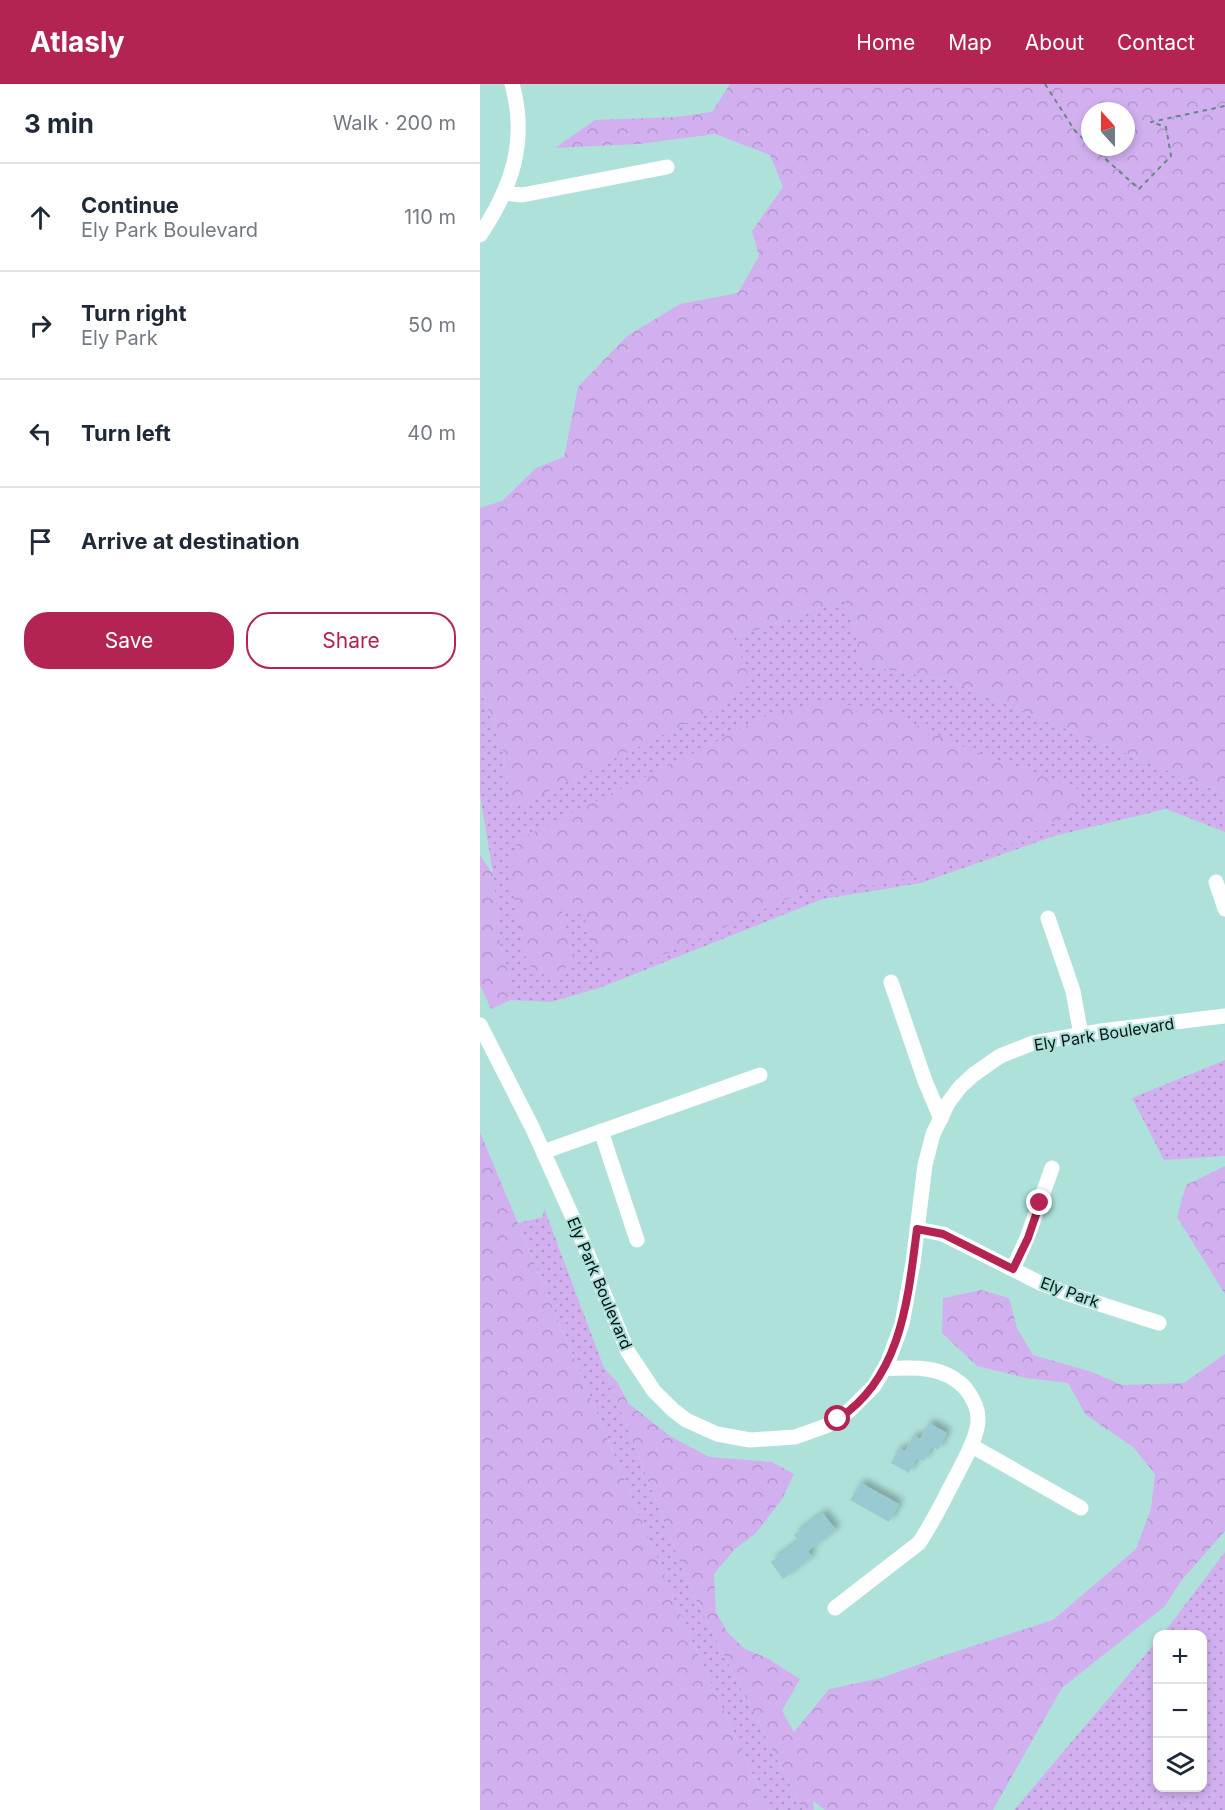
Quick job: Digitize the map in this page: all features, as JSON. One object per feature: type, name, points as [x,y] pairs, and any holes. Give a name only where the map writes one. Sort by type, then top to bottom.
[{"type":"street","points":[[480,235],[496,212],[513,169],[519,131],[518,108],[512,84]]},
{"type":"street","points":[[503,193],[522,195],[542,192],[667,167]]},
{"type":"street","points":[[1216,882],[1225,909]]},
{"type":"street","points":[[1048,918],[1073,991],[1081,1035]]},
{"type":"street","points":[[891,982],[925,1081],[941,1119]]},
{"type":"street","name":"Ely Park Boulevard","points":[[480,1025],[573,1218],[628,1352],[654,1391],[686,1420],[717,1434],[750,1440],[795,1437],[826,1426],[849,1411],[874,1386],[884,1369],[903,1324],[925,1165],[933,1134],[948,1103],[973,1075],[1000,1056],[1033,1043],[1225,1016]]},
{"type":"street","points":[[543,1152],[760,1076]]},
{"type":"street","points":[[601,1131],[637,1240]]},
{"type":"street","points":[[1013,1269],[1028,1238],[1052,1168]]},
{"type":"street","name":"Ely Park","points":[[917,1229],[943,1234],[1040,1283],[1159,1323]]},
{"type":"street","points":[[835,1608],[919,1543],[972,1446],[979,1419],[973,1397],[957,1380],[934,1370],[909,1367],[884,1369]]},
{"type":"street","points":[[972,1446],[1081,1508]]},
{"type":"path","points":[[1045,84],[1081,137]]},
{"type":"path","points":[[1102,156],[1139,189],[1171,156],[1166,127],[1151,122],[1225,105]]},
{"type":"green space","points":[[730,84],[1225,84],[1225,794],[947,680],[856,664],[856,634],[844,599],[734,638],[751,683],[724,705],[512,809],[502,746],[480,689],[480,508],[502,501],[536,468],[564,457],[578,387],[627,336],[680,304],[738,293],[759,256],[752,231],[783,187],[770,155],[715,134],[639,144],[555,148],[595,120],[675,117],[712,112]]},
{"type":"green space","points":[[844,599],[856,634],[857,664],[947,680],[1225,794],[1225,832],[1166,809],[1054,836],[921,883],[823,899],[602,987],[551,1002],[511,1000],[511,980],[500,945],[493,874],[480,794],[480,689],[502,746],[512,809],[734,638]]},
{"type":"green space","points":[[816,703],[879,707],[972,751],[1083,791],[1078,809],[1010,844],[910,878],[865,887],[806,890],[643,964],[601,966],[582,912],[561,909],[575,957],[554,981],[527,964],[508,867],[519,839],[760,718]]},
{"type":"green space","points":[[480,855],[493,874],[500,945],[511,980],[511,1000],[491,1009],[480,985]]},
{"type":"green space","points":[[1225,1060],[1225,1156],[1164,1160],[1132,1098]]},
{"type":"green space","points":[[480,1132],[687,1630],[769,1810],[480,1810]]},
{"type":"green space","points":[[1225,1166],[1225,1294],[1177,1217],[1186,1185]]},
{"type":"green space","points":[[544,1208],[690,1588],[803,1810],[769,1810],[687,1630],[518,1223],[543,1217]]},
{"type":"green space","points":[[981,1290],[1009,1298],[1017,1328],[1033,1355],[1089,1371],[1122,1385],[1184,1383],[1225,1354],[1225,1531],[1181,1581],[1165,1606],[1062,1688],[993,1810],[825,1810],[813,1801],[814,1810],[803,1810],[690,1588],[604,1368],[618,1383],[628,1403],[670,1436],[709,1457],[772,1462],[794,1474],[782,1499],[756,1533],[734,1550],[714,1574],[716,1612],[728,1633],[745,1649],[767,1658],[800,1679],[782,1711],[794,1732],[829,1689],[881,1678],[1053,1620],[1136,1549],[1151,1509],[1155,1474],[1133,1447],[1086,1415],[1068,1383],[1026,1378],[977,1366],[942,1333],[943,1298]]},
{"type":"green space","points":[[1225,1552],[1225,1810],[1014,1810],[1153,1646],[1153,1792],[1207,1792],[1207,1630],[1166,1630]]},
{"type":"building","points":[[929,1423],[947,1433],[938,1450],[932,1446],[924,1461],[917,1458],[909,1473],[891,1463],[899,1448],[905,1451],[914,1435],[920,1439]]},
{"type":"building","points":[[861,1483],[899,1504],[889,1522],[850,1500]]},
{"type":"building","points":[[823,1513],[836,1530],[808,1551],[812,1557],[783,1579],[771,1562],[799,1541],[794,1535]]},
{"type":"route","points":[[838,1419],[874,1386],[888,1362],[903,1324],[917,1229],[943,1234],[1013,1269],[1028,1238],[1040,1203]]}]
